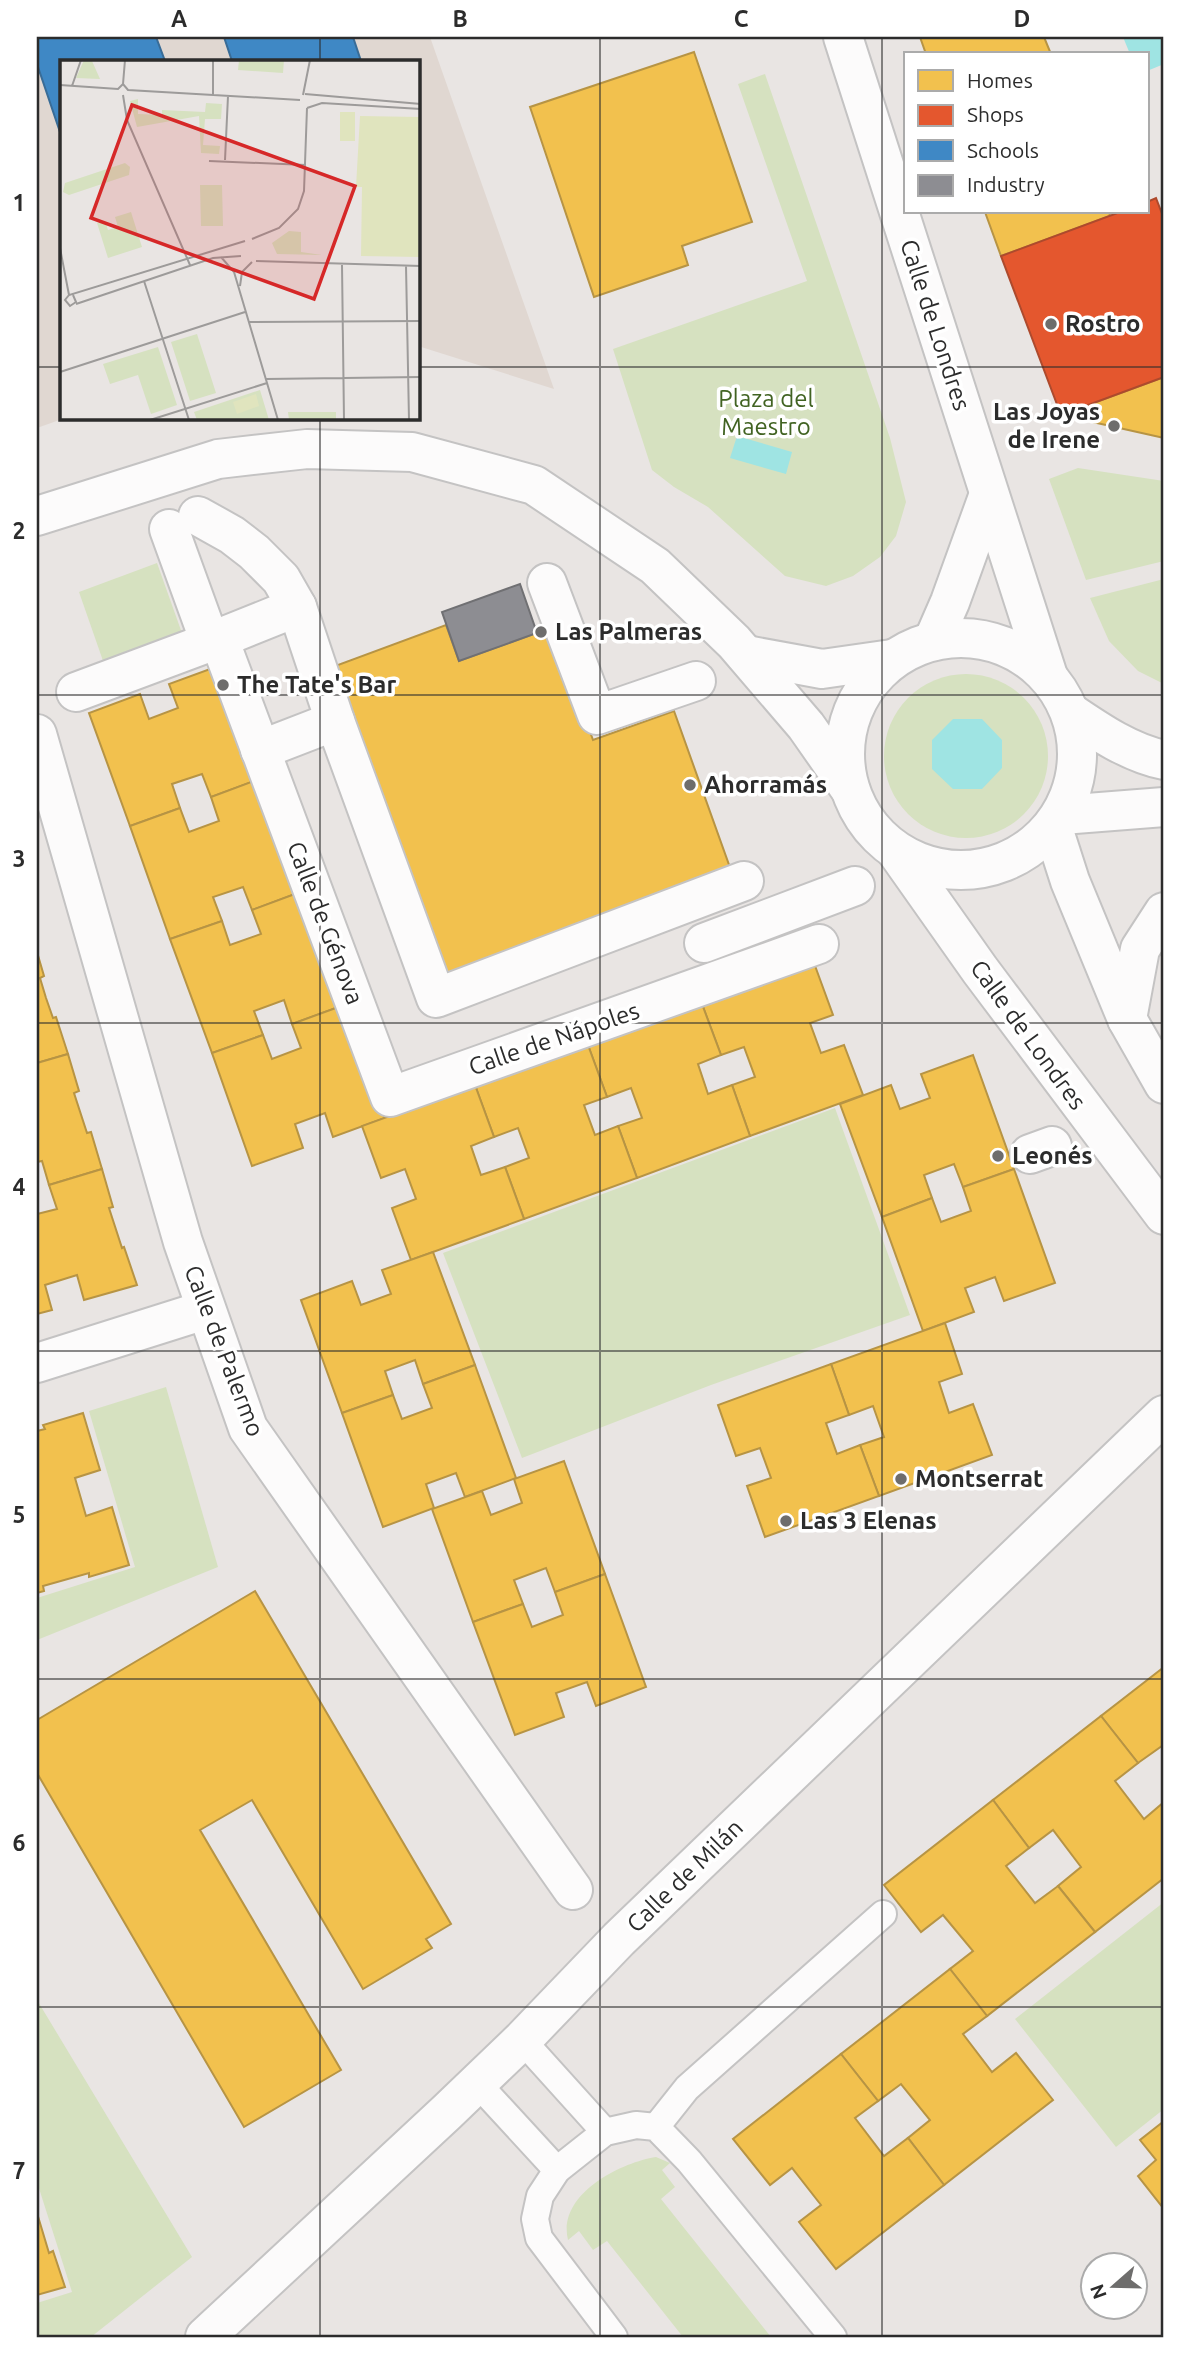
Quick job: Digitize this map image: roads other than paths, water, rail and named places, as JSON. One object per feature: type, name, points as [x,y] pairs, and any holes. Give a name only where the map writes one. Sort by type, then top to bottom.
[{"type":"street","name":"Calle de Londres","points":[[843,37],[1048,676]]},
{"type":"street","points":[[37,516],[218,460],[307,449],[412,452],[534,485],[655,566],[746,654],[806,726],[850,789],[867,823],[896,851],[936,869],[972,871],[1011,860],[1058,821],[1071,794],[1078,757],[1070,713],[1048,676],[1009,647],[971,637],[933,641],[892,659],[822,669],[746,654]]},
{"type":"street","points":[[933,641],[989,494]]},
{"type":"street","name":"Calle de Génova","points":[[390,1097],[260,750],[214,641],[184,523],[232,535],[281,579],[297,607],[335,721],[436,998],[690,902]]},
{"type":"street","points":[[547,583],[597,715],[696,681]]},
{"type":"street","points":[[76,692],[297,607]]},
{"type":"street","points":[[850,789],[845,747],[853,709],[869,682],[892,659]]},
{"type":"street","points":[[1070,713],[1107,737],[1152,758],[1164,760]]},
{"type":"street","points":[[260,750],[335,721]]},
{"type":"street","name":"Calle de Palermo","points":[[37,734],[183,1242],[248,1428],[572,1890]]},
{"type":"street","points":[[1058,821],[1164,807]]},
{"type":"street","points":[[1058,821],[1070,881],[1128,1019],[1164,1084]]},
{"type":"street","name":"Calle de Londres","points":[[896,851],[980,970],[1164,1216]]},
{"type":"street","points":[[718,981],[690,902],[744,881]]},
{"type":"street","points":[[704,943],[855,887]]},
{"type":"street","points":[[1128,1019],[1140,949],[1164,912]]},
{"type":"street","name":"Calle de Nápoles","points":[[390,1097],[819,944]]},
{"type":"street","points":[[37,1363],[205,1310]]},
{"type":"street","name":"Calle de Milán","points":[[205,2337],[522,2040],[619,1939],[1164,1415]]},
{"type":"lane","points":[[656,2127],[687,2088],[883,1914]]},
{"type":"lane","points":[[522,2040],[606,2132]]},
{"type":"lane","points":[[477,2083],[557,2170]]},
{"type":"lane","points":[[614,2337],[539,2238],[535,2219],[540,2196],[557,2170],[606,2132],[636,2124],[656,2127],[689,2161],[833,2337]]},
{"type":"water","points":[[1123,37],[1164,37],[1164,64],[1148,71],[1148,52],[1129,52]]},
{"type":"water","points":[[737,436],[792,452],[786,474],[730,458]]},
{"type":"water","points":[[953,719],[982,719],[1002,740],[1002,768],[982,789],[953,789],[932,769],[932,740]]},
{"type":"place","name":"Rostro","points":[[1051,324]]},
{"type":"place","name":"Las Joyas de Irene","points":[[1114,426]]},
{"type":"place","name":"Las Palmeras","points":[[541,632]]},
{"type":"place","name":"The Tate's Bar","points":[[223,685]]},
{"type":"place","name":"Ahorramás","points":[[690,785]]},
{"type":"place","name":"Leonés","points":[[998,1156]]},
{"type":"place","name":"Montserrat","points":[[901,1479]]},
{"type":"place","name":"Las 3 Elenas","points":[[786,1521]]},
{"type":"park label","name":"Plaza del Maestro","points":[[766,413]]}]
